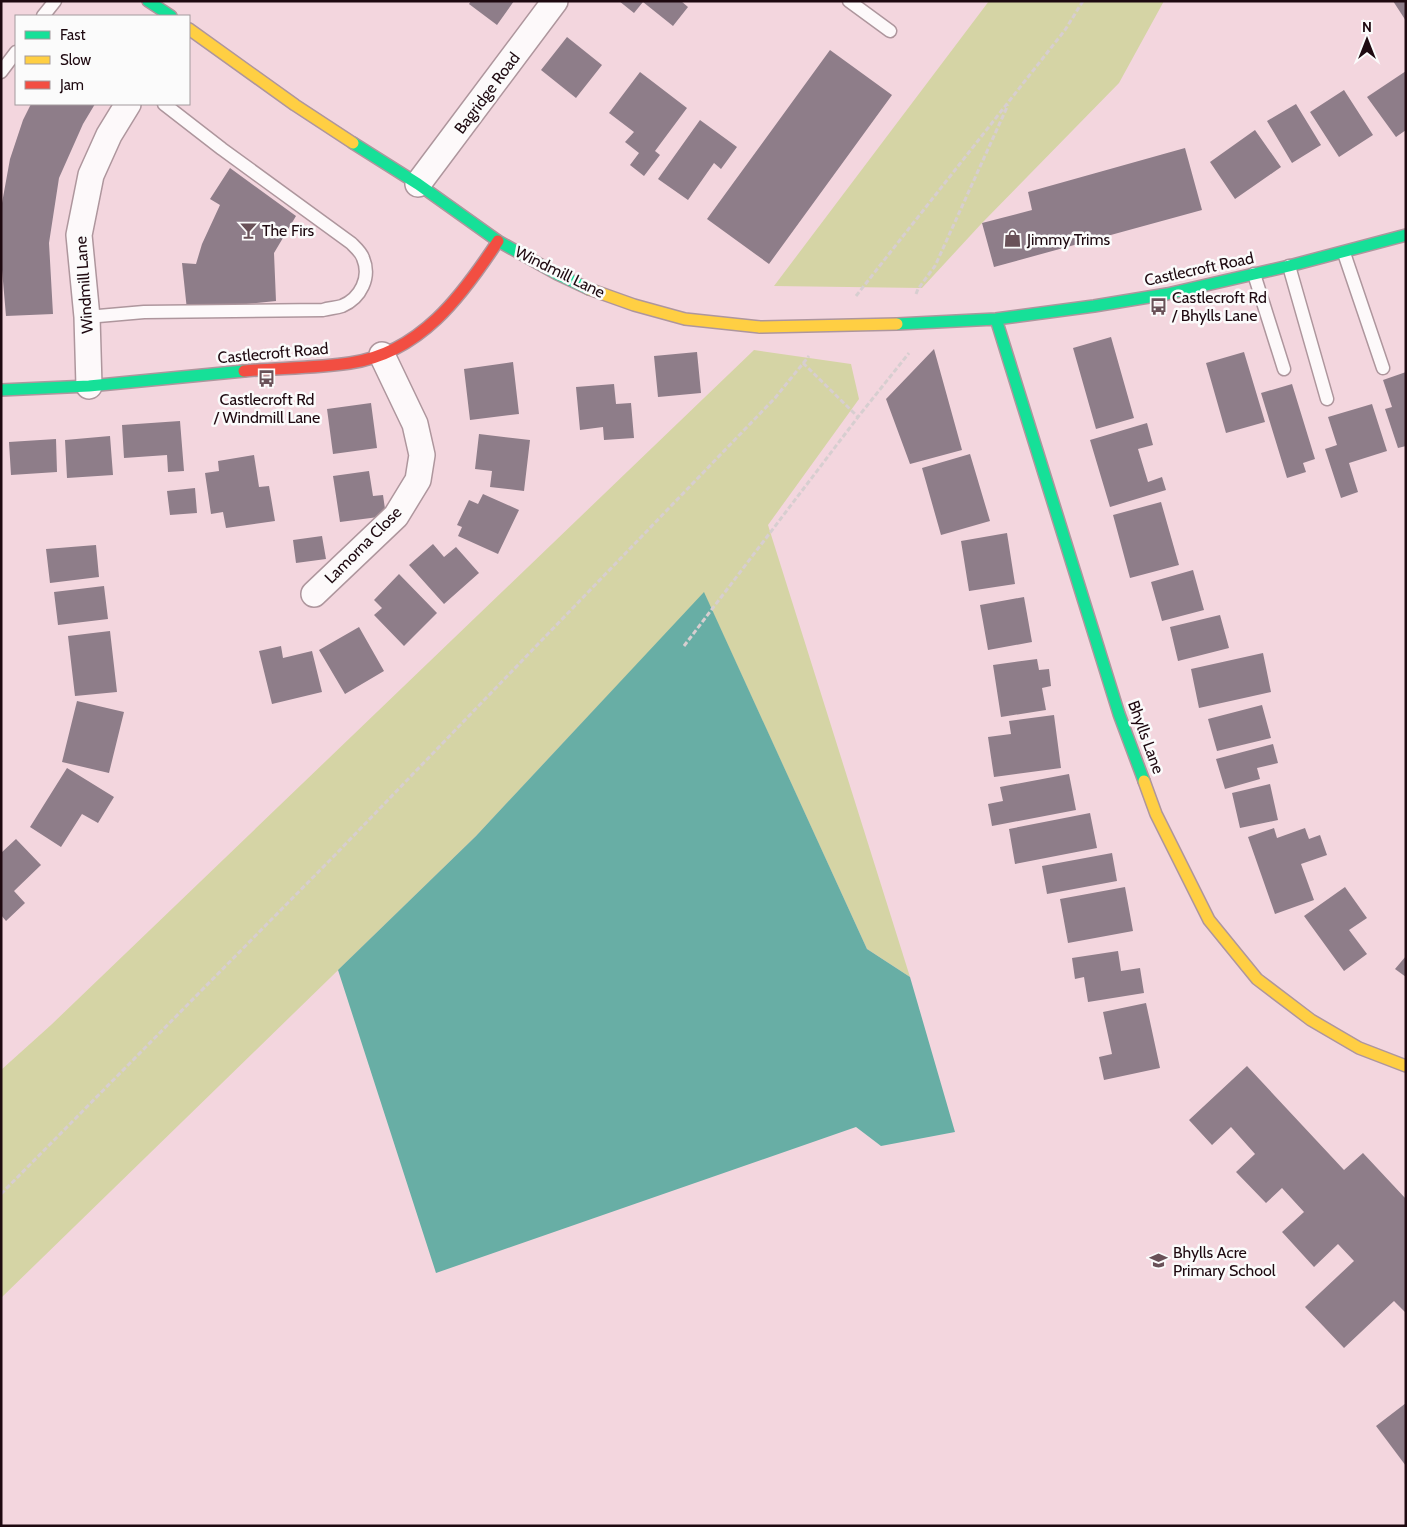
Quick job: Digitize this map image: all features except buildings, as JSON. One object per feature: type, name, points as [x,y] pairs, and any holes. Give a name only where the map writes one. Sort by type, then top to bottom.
[{"type":"street","points":[[148,1],[169,15]]},
{"type":"street","name":"Bagridge Road","points":[[418,184],[555,1]]},
{"type":"street","name":"Windmill Lane","points":[[190,30],[296,105],[418,184],[498,241],[580,285],[634,305],[685,319],[738,326],[897,324],[996,319]]},
{"type":"street","name":"Windmill Lane","points":[[89,386],[87,317],[79,235],[91,174],[109,135],[127,105]]},
{"type":"street","name":"Castlecroft Road","points":[[996,319],[1167,294],[1344,252],[1405,240]]},
{"type":"street","name":"Castlecroft Road","points":[[1,390],[89,386],[351,363],[382,355],[409,342],[438,319],[475,276],[498,241]]},
{"type":"street","name":"Bhylls Lane","points":[[996,319],[1120,714],[1156,814],[1209,920],[1258,979],[1311,1020],[1359,1048],[1406,1066]]},
{"type":"street","name":"Lamorna Close","points":[[314,594],[396,516],[418,480],[422,454],[415,424],[382,355]]},
{"type":"lane","points":[[44,15],[55,1]]},
{"type":"lane","points":[[849,1],[890,31]]},
{"type":"lane","points":[[1,72],[15,53]]},
{"type":"lane","points":[[87,317],[144,312],[323,310],[342,306],[356,297],[364,284],[367,269],[363,256],[351,243],[165,105]]},
{"type":"lane","points":[[1344,252],[1383,368]]},
{"type":"lane","points":[[1289,266],[1327,400]]},
{"type":"lane","points":[[1254,274],[1284,369]]},
{"type":"path","points":[[852,301],[1065,30],[1083,1]]},
{"type":"path","points":[[935,266],[1011,100]]},
{"type":"path","points":[[684,646],[858,417],[933,323]]},
{"type":"path","points":[[1,1194],[417,769],[775,398],[809,355]]},
{"type":"path","points":[[803,363],[858,417]]},
{"type":"shaded area","points":[[989,1],[1164,1],[1119,83],[982,223],[922,288],[774,286]]},
{"type":"shaded area","points":[[754,350],[851,364],[859,399],[768,525],[910,977],[867,949],[704,593],[476,836],[1,1298],[1,1070],[51,1025]]},
{"type":"shaded area","points":[[704,592],[867,949],[910,977],[955,1132],[881,1146],[856,1127],[436,1273],[338,970],[476,836]]},
{"type":"traffic: fast","points":[[148,1],[169,15]]},
{"type":"traffic: fast","points":[[353,143],[418,184],[498,241],[557,274],[589,289]]},
{"type":"traffic: fast","points":[[897,324],[996,319],[1167,294],[1289,266],[1406,235]]},
{"type":"traffic: fast","points":[[996,319],[1119,714],[1144,781]]},
{"type":"traffic: fast","points":[[1,390],[89,386],[244,371]]},
{"type":"traffic: slow","points":[[190,30],[295,105],[353,143]]},
{"type":"traffic: slow","points":[[589,289],[634,305],[685,319],[760,327]]},
{"type":"traffic: slow","points":[[760,327],[897,324]]},
{"type":"traffic: slow","points":[[1144,781],[1156,814],[1209,920],[1257,979],[1311,1020],[1359,1048],[1406,1066]]},
{"type":"traffic: jam","points":[[244,371],[350,363],[375,357],[398,347],[418,335],[454,301],[470,282],[498,241]]},
{"type":"place","name":"The Firs","points":[[248,230]]},
{"type":"place","name":"Jimmy Trims","points":[[1013,239]]},
{"type":"place","name":"Castlecroft Rd / Bhylls Lane","points":[[1158,306]]},
{"type":"place","name":"Castlecroft Rd / Windmill Lane","points":[[267,378]]},
{"type":"place","name":"Bhylls Acre Primary School","points":[[1159,1261]]}]
